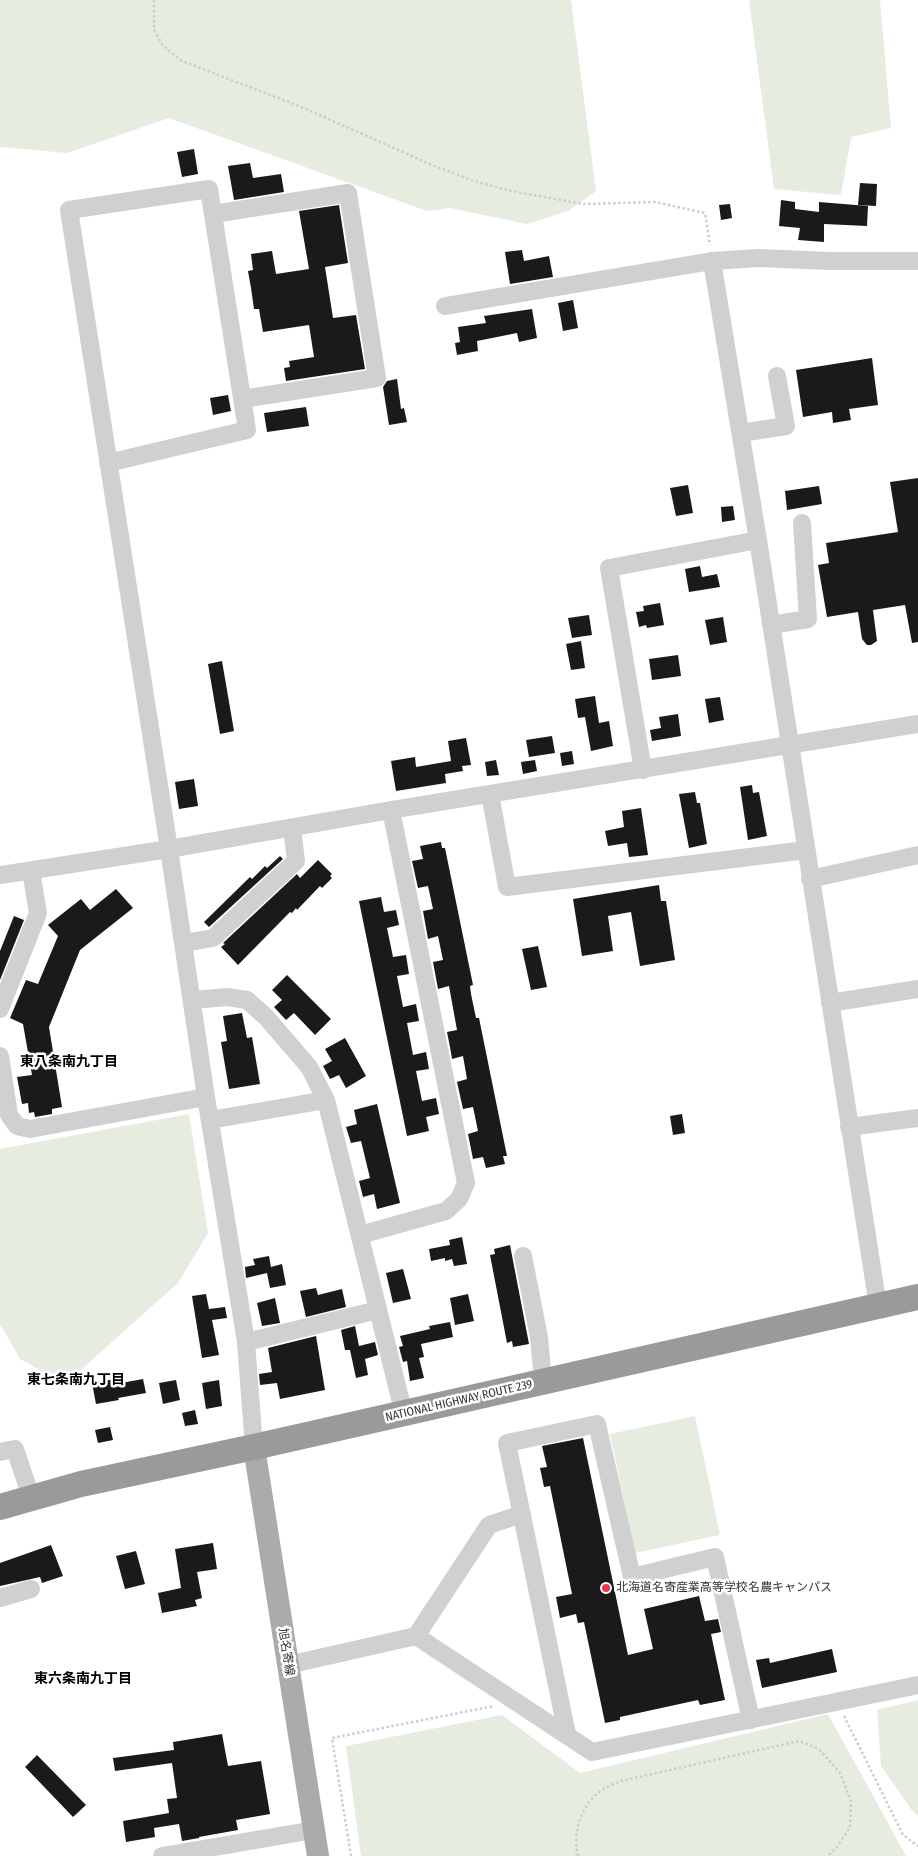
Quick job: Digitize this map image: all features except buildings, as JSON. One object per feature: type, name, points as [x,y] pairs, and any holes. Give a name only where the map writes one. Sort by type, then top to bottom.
[{"type":"highway","name":"NATIONAL HIGHWAY ROUTE 239","points":[[0,1507],[81,1484],[254,1448],[918,1297]]},
{"type":"main road","name":"旭名寄線","points":[[254,1448],[318,1856]]},
{"type":"street","points":[[108,463],[247,430],[209,189],[69,210],[108,463],[193,1000],[206,1097],[246,1342],[254,1448]]},
{"type":"street","points":[[213,214],[348,193],[371,339],[377,378],[242,399]]},
{"type":"street","points":[[446,306],[712,261],[759,258],[830,261],[918,261]]},
{"type":"street","points":[[712,261],[758,540],[878,1306]]},
{"type":"street","points":[[741,433],[786,426],[777,376]]},
{"type":"street","points":[[771,625],[808,619],[802,523]]},
{"type":"street","points":[[643,770],[609,568],[758,540]]},
{"type":"street","points":[[0,876],[918,724]]},
{"type":"street","points":[[490,794],[506,887],[806,850]]},
{"type":"street","points":[[360,1235],[446,1211],[459,1199],[466,1183],[391,810]]},
{"type":"street","points":[[184,943],[213,938],[296,861],[292,828]]},
{"type":"street","points":[[810,879],[918,855]]},
{"type":"street","points":[[0,1009],[38,913],[31,870]]},
{"type":"street","points":[[830,1003],[918,989]]},
{"type":"street","points":[[193,1000],[227,997],[247,1000],[271,1023],[309,1067],[326,1100],[404,1414]]},
{"type":"street","points":[[0,1056],[9,1115],[17,1126],[30,1129],[206,1097]]},
{"type":"street","points":[[210,1120],[326,1100]]},
{"type":"street","points":[[849,1127],[918,1118]]},
{"type":"street","points":[[523,1256],[539,1337],[543,1382]]},
{"type":"street","points":[[246,1342],[378,1310]]},
{"type":"street","points":[[567,1734],[507,1443],[597,1424],[632,1577],[715,1557],[751,1720]]},
{"type":"street","points":[[0,1452],[15,1449],[31,1497]]},
{"type":"street","points":[[288,1665],[416,1636],[489,1525],[522,1514]]},
{"type":"street","points":[[0,1598],[31,1589]]},
{"type":"street","points":[[416,1636],[592,1752],[918,1685]]},
{"type":"street","points":[[162,1856],[314,1830]]},
{"type":"path","points":[[154,0],[154,30],[163,46],[182,61],[299,106],[432,165],[474,181],[583,204],[656,202],[705,213],[712,261]]},
{"type":"path","points":[[351,1856],[332,1738],[515,1702]]},
{"type":"path","points":[[837,1702],[903,1835],[918,1846]]},
{"type":"path","points":[[578,1856],[576,1849],[577,1828],[587,1806],[600,1792],[621,1781],[798,1741],[818,1749],[840,1774],[851,1801],[850,1827],[837,1847],[828,1856]]},
{"type":"shaded area","points":[[0,0],[571,0],[596,191],[568,211],[527,224],[450,208],[427,211],[169,118],[67,153],[0,147]]},
{"type":"shaded area","points":[[749,0],[880,0],[891,128],[851,137],[841,195],[774,189]]},
{"type":"shaded area","points":[[189,1114],[208,1233],[178,1283],[65,1384],[20,1359],[0,1324],[0,1149]]},
{"type":"shaded area","points":[[695,1416],[720,1535],[635,1553],[610,1434]]},
{"type":"shaded area","points":[[918,1700],[918,1816],[881,1766],[877,1710]]},
{"type":"shaded area","points":[[828,1714],[906,1856],[361,1856],[346,1746],[502,1715],[580,1773]]},
{"type":"place","name":"北海道名寄産業高等学校名農キャンパス","points":[[606,1588]]},
{"type":"district","name":"東八条南九丁目","points":[[69,1062]]},
{"type":"district","name":"東七条南九丁目","points":[[76,1380]]},
{"type":"district","name":"東六条南九丁目","points":[[83,1679]]}]
